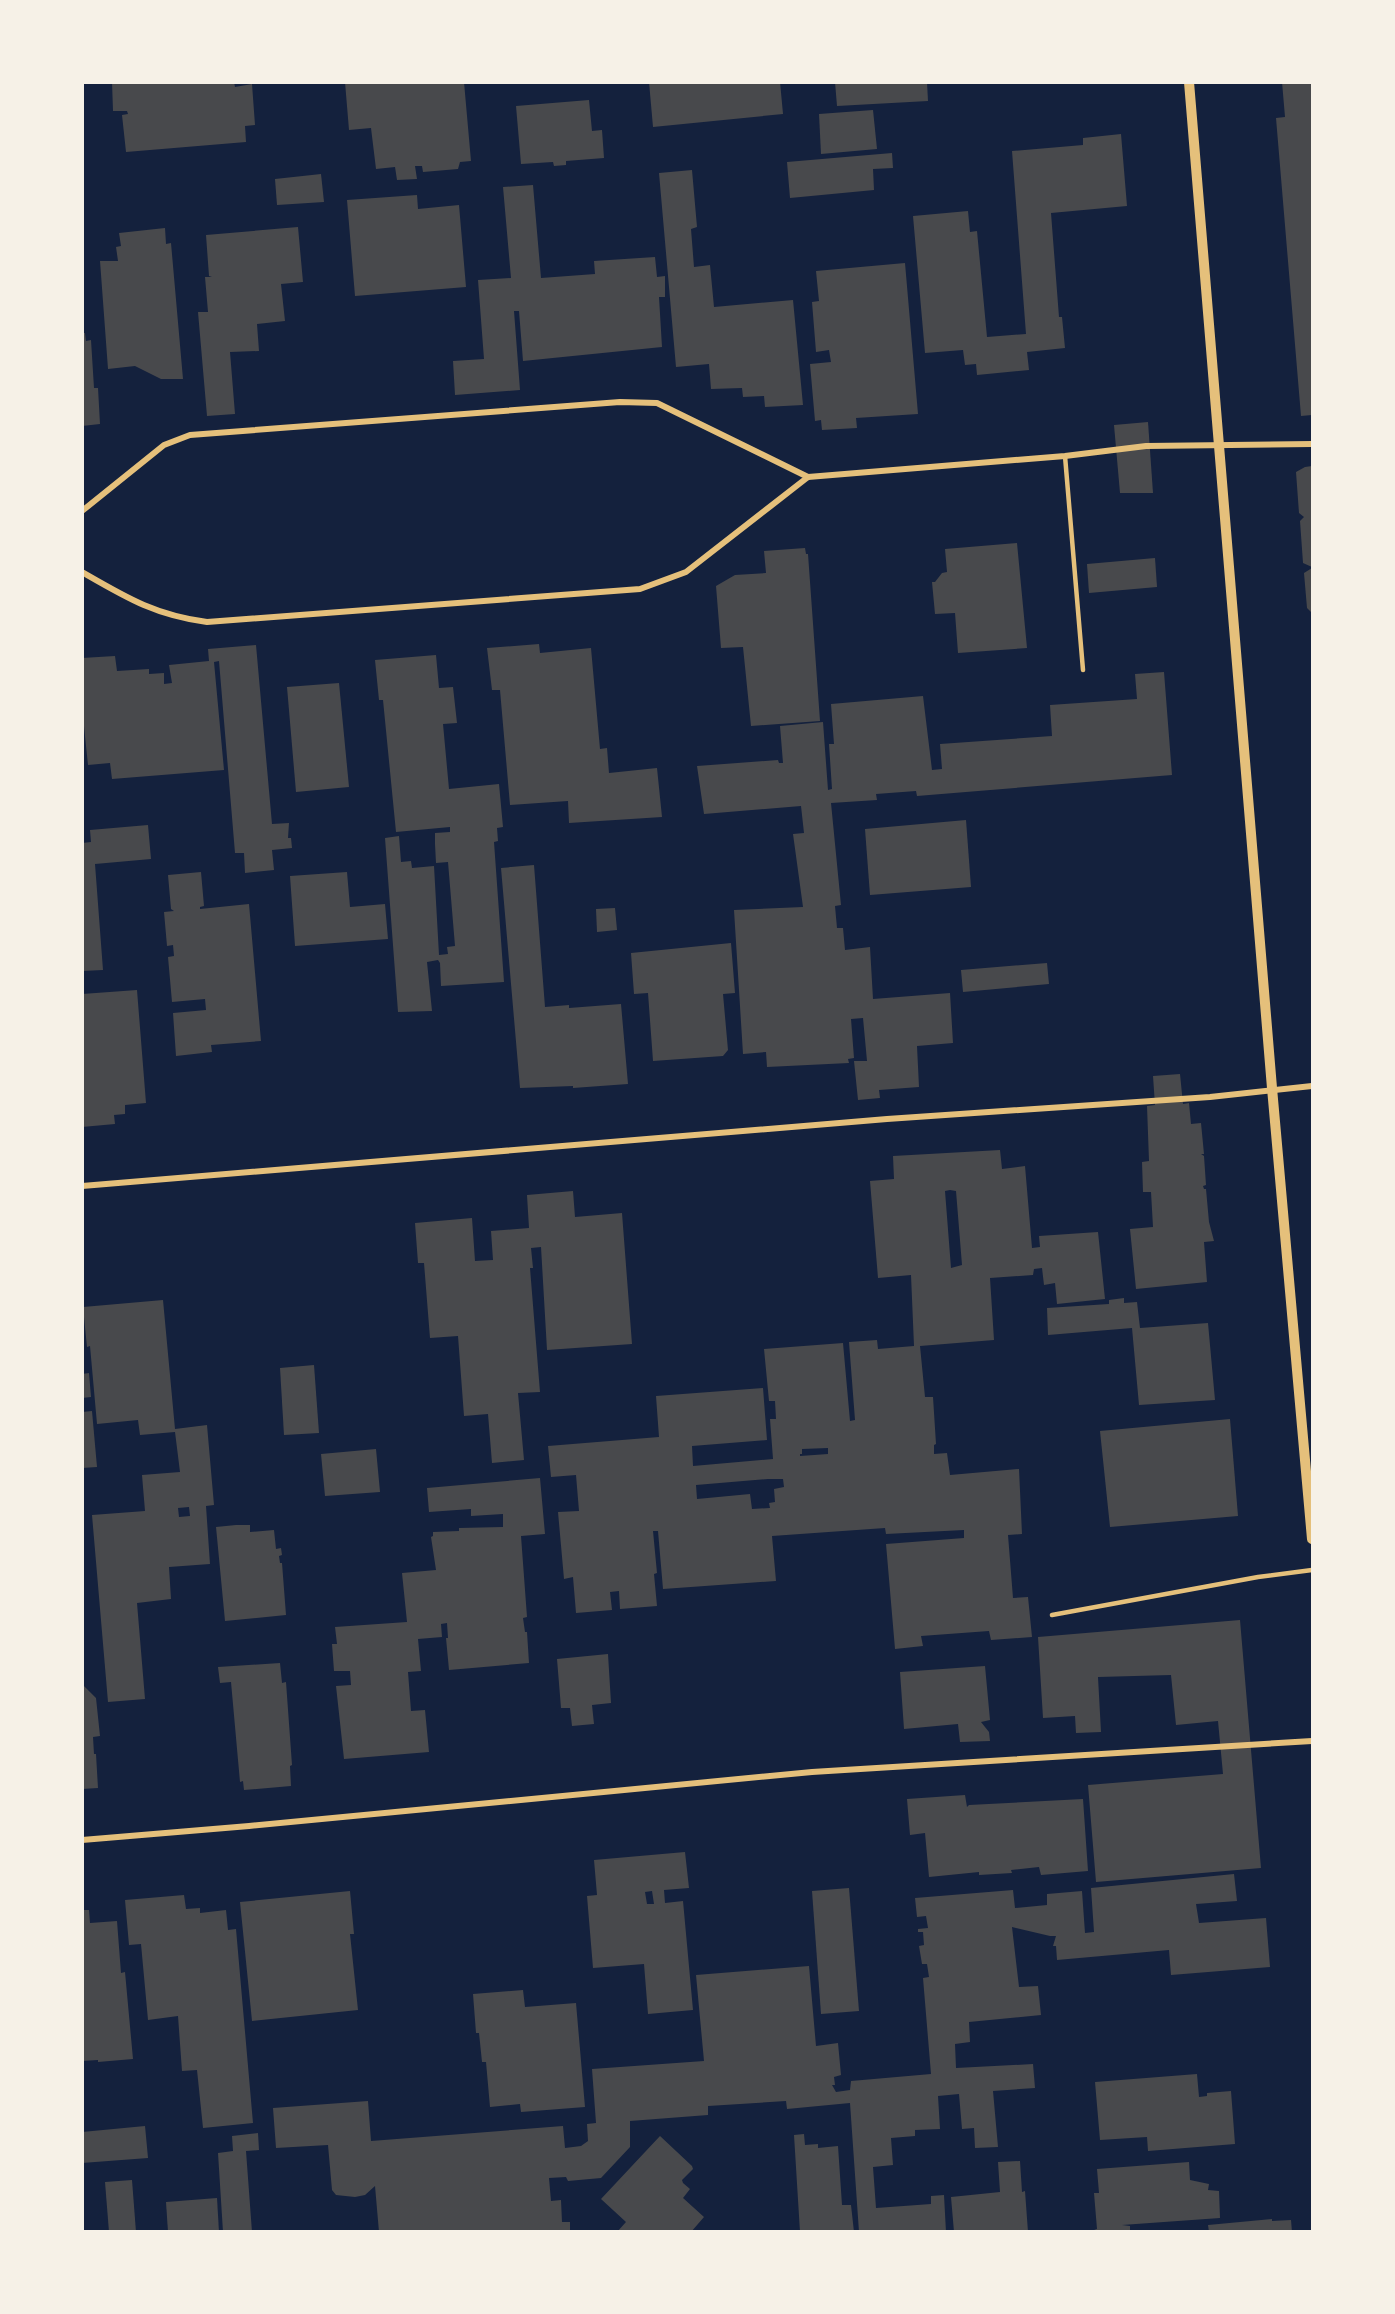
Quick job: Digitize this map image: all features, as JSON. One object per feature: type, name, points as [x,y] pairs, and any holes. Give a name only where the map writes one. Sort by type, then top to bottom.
[{"type":"street","points":[[1189,82],[1272,1088],[1312,1539]]},
{"type":"street","points":[[82,511],[164,445],[190,435],[620,402],[657,403],[808,477],[1065,456],[1146,446],[1312,444]]},
{"type":"street","points":[[82,572],[149,608],[177,618],[207,622],[640,590],[686,572],[808,477]]},
{"type":"street","points":[[82,1186],[887,1119],[1210,1097],[1272,1088],[1312,1086]]},
{"type":"street","points":[[82,1840],[812,1772],[1312,1741]]},
{"type":"lane","points":[[1065,456],[1083,670]]},
{"type":"lane","points":[[1052,1615],[1258,1577],[1312,1570]]},
{"type":"building","points":[[112,82],[234,82],[235,87],[252,84],[255,125],[245,126],[246,142],[126,152],[122,115],[128,114],[127,111],[113,111]]},
{"type":"building","points":[[345,82],[464,82],[471,161],[460,162],[458,169],[423,172],[422,166],[415,166],[417,179],[397,180],[395,167],[376,169],[371,128],[349,130]]},
{"type":"building","points":[[649,82],[780,82],[783,114],[653,127]]},
{"type":"building","points":[[835,82],[927,82],[928,101],[837,106]]},
{"type":"building","points":[[1282,82],[1312,82],[1312,415],[1301,416],[1276,118],[1285,117]]},
{"type":"building","points":[[589,100],[592,131],[602,130],[604,158],[566,161],[566,165],[554,166],[553,162],[521,164],[516,106]]},
{"type":"building","points":[[873,110],[877,149],[821,154],[819,114]]},
{"type":"building","points":[[1121,134],[1127,206],[1051,213],[1059,317],[1062,317],[1065,348],[1027,352],[1029,370],[977,375],[976,364],[965,365],[963,350],[925,353],[913,216],[968,211],[970,232],[977,231],[987,337],[1026,334],[1012,151],[1083,145],[1083,138]]},
{"type":"building","points":[[892,153],[893,168],[873,169],[874,190],[790,198],[787,162]]},
{"type":"building","points":[[692,170],[697,227],[691,229],[694,267],[710,265],[714,307],[793,300],[803,405],[765,407],[764,396],[743,397],[742,388],[711,389],[709,364],[676,367],[659,173]]},
{"type":"building","points":[[321,174],[324,202],[277,205],[275,179]]},
{"type":"building","points":[[533,185],[541,278],[595,274],[594,261],[655,257],[657,277],[665,276],[665,297],[659,297],[662,347],[523,361],[519,311],[514,311],[520,390],[455,395],[453,361],[484,359],[478,280],[511,278],[503,187]]},
{"type":"building","points":[[417,195],[418,209],[459,205],[466,287],[355,296],[347,200]]},
{"type":"building","points":[[298,227],[303,282],[281,284],[285,321],[257,324],[259,351],[230,352],[235,414],[207,416],[198,312],[208,312],[205,277],[212,277],[209,276],[206,235]]},
{"type":"building","points":[[165,228],[166,244],[171,243],[183,379],[161,379],[135,366],[108,369],[100,261],[118,261],[116,247],[121,246],[119,233]]},
{"type":"building","points":[[905,263],[918,414],[856,418],[857,428],[822,430],[821,420],[815,421],[810,364],[831,362],[829,350],[816,352],[812,302],[819,301],[816,271]]},
{"type":"building","points":[[82,333],[85,333],[86,341],[91,340],[94,388],[98,388],[100,424],[82,426]]},
{"type":"building","points":[[1148,422],[1153,493],[1120,493],[1114,425]]},
{"type":"building","points":[[1312,466],[1312,567],[1303,563],[1300,521],[1304,517],[1299,513],[1296,472]]},
{"type":"building","points":[[1017,543],[1027,648],[958,653],[955,613],[935,614],[932,582],[935,582],[942,573],[947,572],[945,549]]},
{"type":"building","points":[[805,548],[808,554],[820,721],[751,726],[743,647],[721,648],[716,586],[735,575],[766,573],[764,551]]},
{"type":"building","points":[[1155,558],[1157,587],[1089,593],[1087,564]]},
{"type":"building","points":[[1312,568],[1312,613],[1307,608],[1304,573]]},
{"type":"building","points":[[539,644],[540,653],[591,648],[600,749],[607,748],[609,773],[657,768],[662,817],[569,823],[568,801],[510,805],[500,690],[492,690],[487,648]]},
{"type":"building","points":[[256,645],[272,824],[289,823],[288,838],[291,838],[292,848],[272,850],[274,870],[245,873],[244,853],[235,853],[219,661],[214,662],[224,770],[112,779],[110,763],[88,765],[82,707],[82,658],[115,656],[117,671],[149,669],[149,674],[164,673],[164,684],[172,683],[169,665],[209,661],[208,649]]},
{"type":"building","points":[[436,655],[439,688],[453,687],[457,723],[443,724],[449,789],[499,784],[503,827],[497,828],[498,841],[494,842],[504,982],[441,986],[440,963],[438,960],[427,962],[432,1011],[398,1012],[385,838],[399,836],[401,862],[411,861],[412,868],[434,866],[439,955],[448,954],[447,947],[455,946],[448,862],[436,863],[435,833],[450,832],[450,827],[396,832],[383,700],[379,700],[375,660]]},
{"type":"building","points":[[1164,672],[1172,775],[917,796],[916,791],[876,794],[877,800],[831,803],[841,905],[835,906],[837,928],[843,928],[845,950],[870,947],[873,999],[950,993],[953,1043],[917,1046],[919,1087],[879,1090],[880,1098],[858,1100],[854,1061],[867,1061],[863,1018],[851,1019],[854,1058],[848,1059],[849,1063],[767,1067],[766,1052],[743,1054],[734,910],[803,907],[793,834],[804,833],[801,806],[704,814],[697,766],[778,760],[779,763],[783,763],[780,726],[823,722],[828,790],[832,789],[829,744],[834,744],[831,704],[923,696],[932,770],[942,769],[940,744],[1052,736],[1050,705],[1137,699],[1135,674]]},
{"type":"building","points":[[339,683],[349,787],[296,792],[287,687]]},
{"type":"building","points":[[966,820],[971,887],[870,895],[865,829]]},
{"type":"building","points":[[148,825],[151,859],[95,864],[103,970],[82,971],[82,843],[91,842],[90,830]]},
{"type":"building","points":[[534,865],[545,1007],[569,1005],[569,1008],[621,1004],[628,1084],[573,1088],[573,1086],[520,1088],[501,868]]},
{"type":"building","points":[[201,872],[204,906],[200,909],[249,904],[261,1041],[211,1045],[212,1052],[176,1056],[173,1013],[206,1010],[205,999],[172,1002],[168,957],[174,956],[173,945],[167,946],[164,912],[174,911],[171,909],[168,875]]},
{"type":"building","points":[[347,872],[350,907],[385,904],[388,939],[295,946],[290,876]]},
{"type":"building","points":[[615,908],[617,930],[597,932],[596,909]]},
{"type":"building","points":[[731,943],[735,993],[723,994],[728,1050],[723,1056],[653,1061],[648,993],[634,994],[631,953]]},
{"type":"building","points":[[1047,963],[1049,984],[963,992],[961,970]]},
{"type":"building","points":[[137,990],[146,1103],[125,1105],[125,1114],[114,1115],[115,1124],[82,1127],[82,994]]},
{"type":"building","points":[[1180,1074],[1183,1104],[1189,1103],[1191,1124],[1201,1123],[1204,1154],[1201,1154],[1204,1156],[1206,1185],[1203,1186],[1206,1189],[1209,1222],[1214,1241],[1204,1242],[1207,1282],[1136,1289],[1130,1229],[1153,1227],[1151,1192],[1143,1192],[1142,1162],[1149,1161],[1147,1106],[1155,1105],[1153,1076]]},
{"type":"building","points":[[1000,1150],[1002,1169],[1025,1166],[1032,1248],[1040,1247],[1039,1236],[1098,1232],[1105,1299],[1057,1304],[1055,1283],[1044,1285],[1042,1268],[1034,1269],[1033,1275],[990,1278],[994,1340],[920,1346],[925,1397],[933,1397],[936,1444],[934,1454],[947,1453],[950,1475],[1019,1469],[1022,1534],[1008,1535],[1013,1598],[1028,1597],[1032,1637],[991,1640],[989,1631],[921,1636],[923,1646],[895,1649],[886,1544],[964,1538],[964,1530],[886,1534],[885,1528],[772,1536],[776,1581],[663,1589],[658,1531],[653,1531],[657,1606],[620,1609],[619,1591],[610,1592],[612,1610],[576,1613],[573,1577],[564,1579],[558,1512],[579,1511],[576,1475],[551,1477],[548,1446],[659,1437],[656,1396],[763,1388],[767,1440],[692,1446],[693,1466],[773,1459],[770,1419],[776,1419],[775,1401],[769,1401],[764,1349],[843,1343],[850,1421],[855,1420],[849,1342],[877,1340],[878,1349],[914,1346],[911,1275],[878,1278],[870,1181],[894,1179],[893,1156]],"holes":[[[945,1191],[956,1191],[962,1265],[951,1268]],[[828,1448],[828,1454],[800,1456],[802,1449]],[[783,1479],[784,1487],[774,1489],[775,1502],[769,1503],[770,1508],[752,1509],[750,1494],[697,1499],[696,1485]]]},
{"type":"building","points":[[573,1191],[575,1217],[622,1213],[632,1344],[547,1350],[541,1247],[531,1248],[533,1268],[530,1268],[540,1392],[518,1393],[524,1460],[492,1463],[488,1414],[464,1416],[458,1336],[430,1338],[424,1263],[418,1263],[415,1223],[472,1218],[475,1261],[493,1260],[491,1231],[529,1228],[527,1195]]},
{"type":"building","points":[[1124,1298],[1124,1303],[1137,1302],[1140,1328],[1208,1323],[1215,1400],[1139,1405],[1132,1328],[1048,1335],[1047,1308],[1109,1304],[1109,1300]]},
{"type":"building","points":[[163,1300],[175,1429],[207,1425],[214,1505],[206,1506],[210,1564],[169,1567],[171,1599],[137,1603],[145,1699],[108,1702],[92,1515],[145,1511],[142,1475],[180,1472],[175,1432],[140,1435],[138,1420],[97,1424],[90,1346],[87,1347],[83,1307]],"holes":[[[189,1507],[190,1516],[179,1517],[178,1508]]]},
{"type":"building","points":[[314,1365],[319,1433],[284,1435],[280,1368]]},
{"type":"building","points":[[89,1373],[91,1397],[82,1398],[82,1374]]},
{"type":"building","points":[[92,1411],[97,1467],[82,1468],[82,1412]]},
{"type":"building","points":[[1230,1419],[1238,1516],[1110,1527],[1100,1431]]},
{"type":"building","points":[[376,1449],[380,1492],[325,1496],[321,1454]]},
{"type":"building","points":[[540,1478],[545,1534],[521,1536],[527,1617],[523,1618],[525,1632],[527,1632],[529,1663],[449,1670],[447,1623],[441,1624],[442,1637],[418,1639],[421,1671],[408,1672],[411,1711],[425,1710],[429,1752],[344,1759],[336,1686],[351,1685],[350,1671],[334,1671],[332,1644],[337,1644],[335,1627],[407,1622],[402,1573],[436,1570],[431,1537],[433,1532],[459,1531],[459,1528],[503,1527],[503,1514],[471,1516],[471,1509],[429,1512],[427,1488]]},
{"type":"building","points":[[250,1525],[250,1532],[274,1530],[276,1549],[281,1548],[282,1555],[279,1556],[280,1563],[282,1563],[286,1615],[225,1621],[216,1527]]},
{"type":"building","points":[[1240,1620],[1261,1868],[1096,1882],[1088,1785],[1223,1774],[1218,1721],[1176,1725],[1171,1675],[1098,1677],[1101,1732],[1076,1733],[1075,1716],[1043,1718],[1038,1637]]},
{"type":"building","points":[[608,1654],[611,1703],[592,1705],[594,1724],[572,1726],[570,1708],[561,1708],[557,1659]]},
{"type":"building","points":[[280,1663],[282,1683],[286,1682],[292,1765],[290,1766],[291,1786],[244,1790],[243,1781],[240,1782],[231,1682],[220,1683],[218,1667]]},
{"type":"building","points":[[985,1666],[990,1720],[981,1722],[989,1732],[990,1741],[960,1742],[958,1724],[904,1729],[900,1672]]},
{"type":"building","points":[[82,1684],[96,1698],[100,1736],[93,1737],[98,1788],[82,1789]]},
{"type":"building","points":[[965,1795],[967,1807],[969,1805],[1083,1799],[1088,1871],[1041,1875],[1039,1867],[1011,1870],[1012,1873],[979,1875],[979,1872],[929,1877],[925,1833],[910,1835],[907,1799]]},
{"type":"building","points":[[685,1852],[689,1888],[664,1890],[665,1903],[683,1901],[693,2010],[648,2014],[644,1964],[593,1968],[587,1896],[597,1895],[594,1860]],"holes":[[[652,1891],[654,1904],[647,1904],[645,1892]]]},
{"type":"building","points":[[1234,1874],[1237,1901],[1196,1904],[1199,1923],[1266,1918],[1270,1967],[1171,1975],[1169,1950],[1057,1960],[1056,1946],[1053,1946],[1056,1936],[1012,1927],[1019,1987],[1038,1986],[1041,2015],[969,2022],[970,2042],[955,2044],[956,2068],[1033,2064],[1035,2088],[993,2091],[998,2147],[975,2148],[974,2128],[962,2129],[959,2094],[938,2096],[940,2129],[915,2130],[915,2136],[891,2138],[893,2165],[873,2167],[876,2208],[931,2204],[931,2196],[944,2195],[946,2232],[859,2232],[850,2103],[787,2109],[786,2101],[708,2106],[708,2115],[630,2121],[630,2147],[601,2178],[568,2181],[566,2177],[549,2178],[551,2201],[561,2200],[562,2222],[570,2222],[570,2232],[379,2232],[375,2186],[365,2195],[355,2197],[336,2195],[332,2190],[328,2145],[276,2148],[273,2108],[368,2101],[371,2141],[563,2126],[565,2148],[581,2146],[588,2141],[587,2124],[596,2123],[592,2069],[704,2061],[696,1975],[809,1966],[816,2046],[838,2043],[841,2075],[834,2077],[835,2085],[832,2085],[836,2092],[850,2090],[851,2081],[931,2074],[923,1978],[929,1977],[927,1964],[922,1964],[919,1946],[924,1945],[923,1932],[918,1932],[918,1929],[928,1928],[926,1916],[917,1917],[915,1898],[1013,1890],[1015,1908],[1047,1905],[1047,1894],[1082,1891],[1085,1933],[1094,1932],[1091,1888]]},
{"type":"building","points":[[849,1888],[859,2011],[821,2014],[812,1891]]},
{"type":"building","points":[[350,1891],[354,1934],[350,1934],[358,2010],[252,2021],[240,1902]]},
{"type":"building","points":[[184,1895],[186,1909],[200,1908],[200,1913],[226,1910],[228,1930],[236,1929],[253,2123],[203,2128],[197,2070],[182,2071],[178,2016],[148,2020],[141,1944],[129,1945],[125,1900]]},
{"type":"building","points":[[82,1910],[89,1910],[90,1923],[117,1921],[121,1973],[125,1972],[133,2059],[82,2061]]},
{"type":"building","points":[[523,1990],[525,2007],[576,2003],[585,2107],[521,2112],[520,2104],[490,2107],[486,2062],[482,2062],[479,2033],[476,2033],[473,1994]]},
{"type":"building","points":[[1197,2074],[1199,2097],[1207,2096],[1207,2093],[1231,2091],[1235,2144],[1148,2151],[1147,2137],[1100,2140],[1095,2082]]},
{"type":"building","points":[[145,2126],[148,2158],[82,2163],[82,2132]]},
{"type":"building","points":[[258,2133],[259,2150],[246,2151],[252,2232],[223,2232],[218,2153],[233,2151],[232,2136]]},
{"type":"building","points":[[804,2134],[805,2145],[818,2144],[818,2148],[838,2146],[842,2205],[851,2205],[854,2232],[800,2232],[794,2135]]},
{"type":"building","points":[[660,2136],[692,2166],[693,2169],[682,2180],[690,2189],[683,2198],[704,2217],[691,2232],[617,2232],[626,2222],[601,2199]]},
{"type":"building","points":[[1020,2161],[1028,2232],[954,2232],[951,2197],[1000,2192],[998,2162]]},
{"type":"building","points":[[1189,2162],[1190,2180],[1209,2184],[1208,2190],[1219,2191],[1220,2218],[1122,2225],[1130,2226],[1130,2232],[1088,2232],[1097,2229],[1094,2193],[1099,2193],[1097,2169]]},
{"type":"building","points":[[132,2180],[136,2232],[109,2232],[105,2182]]},
{"type":"building","points":[[217,2198],[219,2232],[168,2232],[166,2202]]},
{"type":"building","points":[[1272,2219],[1272,2221],[1291,2220],[1292,2232],[1209,2232],[1208,2225]]}]
